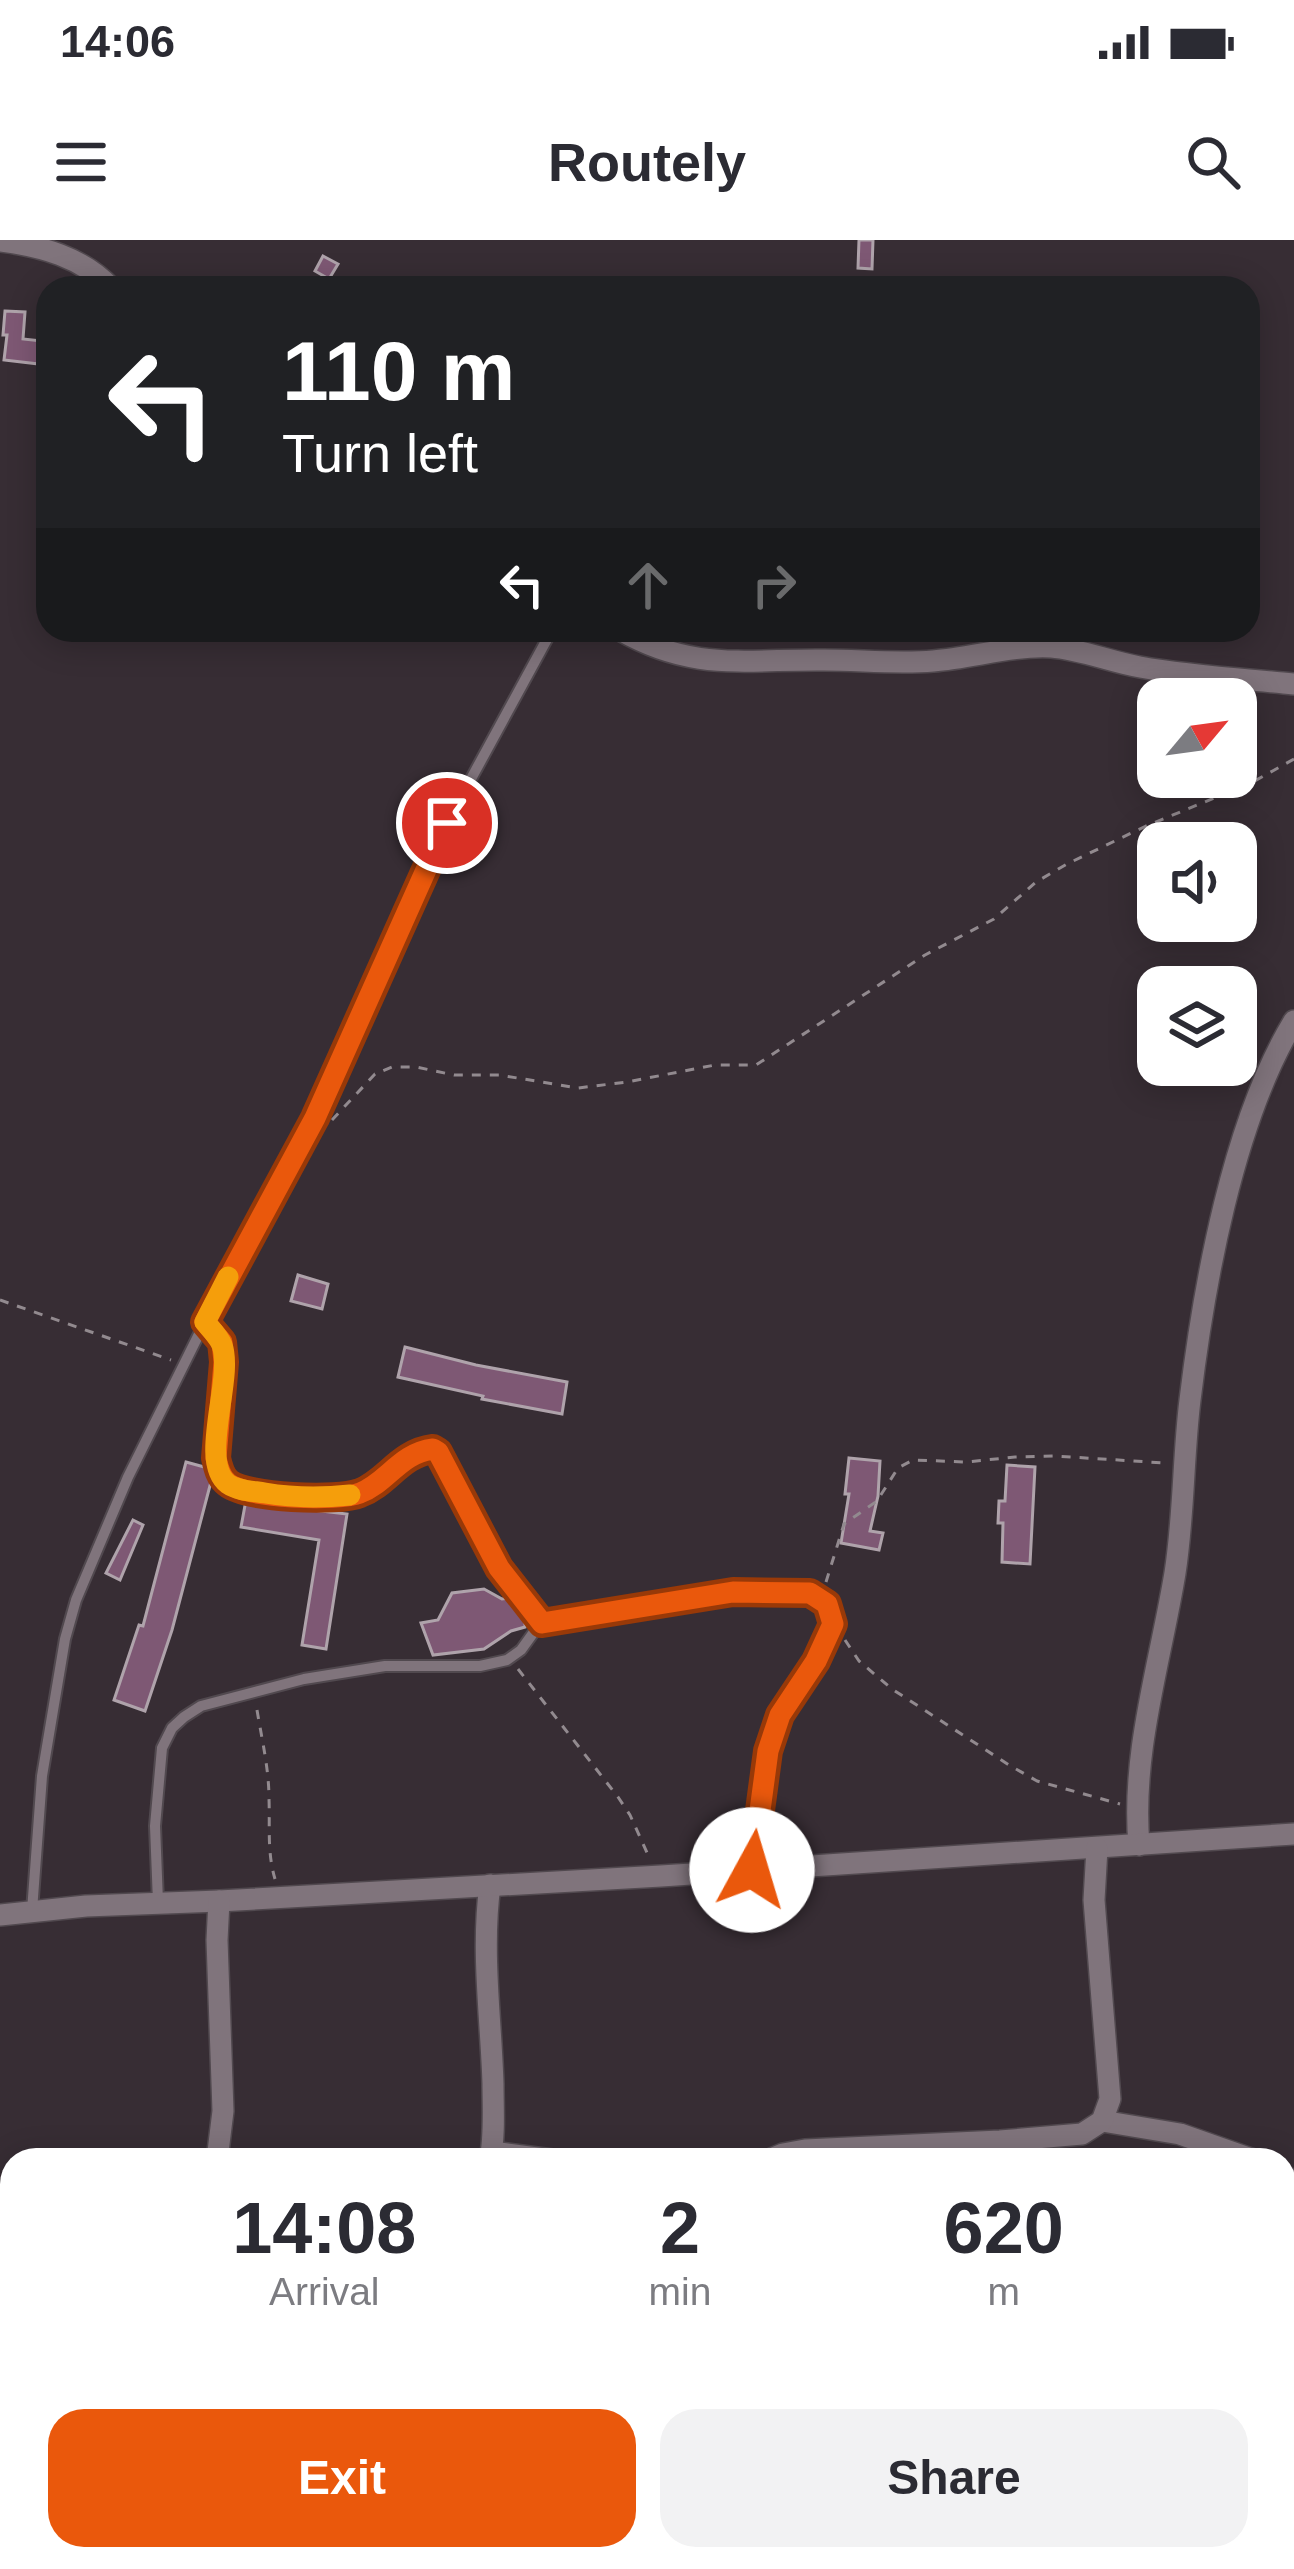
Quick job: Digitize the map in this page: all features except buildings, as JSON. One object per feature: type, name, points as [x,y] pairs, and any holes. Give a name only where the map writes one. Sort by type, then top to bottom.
[{"type":"street","points":[[0,241],[46,245],[96,276]]},
{"type":"street","points":[[643,642],[700,660],[763,663],[818,659],[913,662],[1056,647],[1142,668],[1294,684]]},
{"type":"street","points":[[1139,1845],[1136,1807],[1148,1702],[1175,1570],[1190,1399],[1212,1266],[1235,1163],[1261,1090],[1294,1022]]},
{"type":"street","points":[[0,1915],[1294,1834]]},
{"type":"street","points":[[1005,2148],[1082,2134],[1102,2121],[1110,2099],[1094,1900],[1097,1848]]},
{"type":"street","points":[[490,1886],[485,1922],[491,2148]]},
{"type":"street","points":[[218,2148],[223,2111],[219,1901]]},
{"type":"street","points":[[1102,2121],[1180,2134],[1220,2148]]},
{"type":"lane","points":[[32,1911],[42,1776],[76,1600],[120,1494],[184,1364],[315,1118],[447,823],[545,642]]},
{"type":"lane","points":[[205,1322],[222,1342],[216,1458],[218,1470],[230,1485],[283,1496],[356,1495],[412,1455],[433,1449],[499,1568],[542,1623]]},
{"type":"lane","points":[[158,1902],[155,1826],[162,1748],[172,1728],[201,1706],[368,1668],[480,1666],[511,1657],[542,1623],[733,1592],[810,1593],[832,1611],[833,1624],[816,1661],[780,1715],[768,1751],[752,1870]]},
{"type":"path","points":[[331,1121],[375,1074],[392,1067],[499,1075],[578,1088],[715,1064],[756,1065],[925,955],[994,919],[1051,873],[1294,759]]},
{"type":"path","points":[[0,1300],[184,1364]]},
{"type":"path","points":[[820,1597],[844,1524],[877,1501],[898,1468],[913,1460],[1093,1457],[1184,1465]]},
{"type":"path","points":[[833,1624],[859,1661],[892,1689],[1010,1766],[1050,1785],[1136,1807]]},
{"type":"path","points":[[511,1657],[618,1797],[650,1862],[662,1876]]},
{"type":"path","points":[[253,1691],[266,1754],[269,1860],[280,1898]]},
{"type":"slow traffic","points":[[228,1277],[205,1322],[222,1342],[224,1362],[218,1470],[230,1485],[242,1490],[311,1498],[350,1495]]},
{"type":"route","points":[[447,823],[315,1118],[205,1322],[222,1342],[224,1362],[218,1470],[230,1485],[242,1490],[311,1498],[356,1495],[412,1455],[433,1449],[482,1541],[542,1623],[733,1592],[782,1591],[820,1597],[832,1611],[833,1624],[816,1661],[780,1715],[768,1751],[752,1870]]}]
